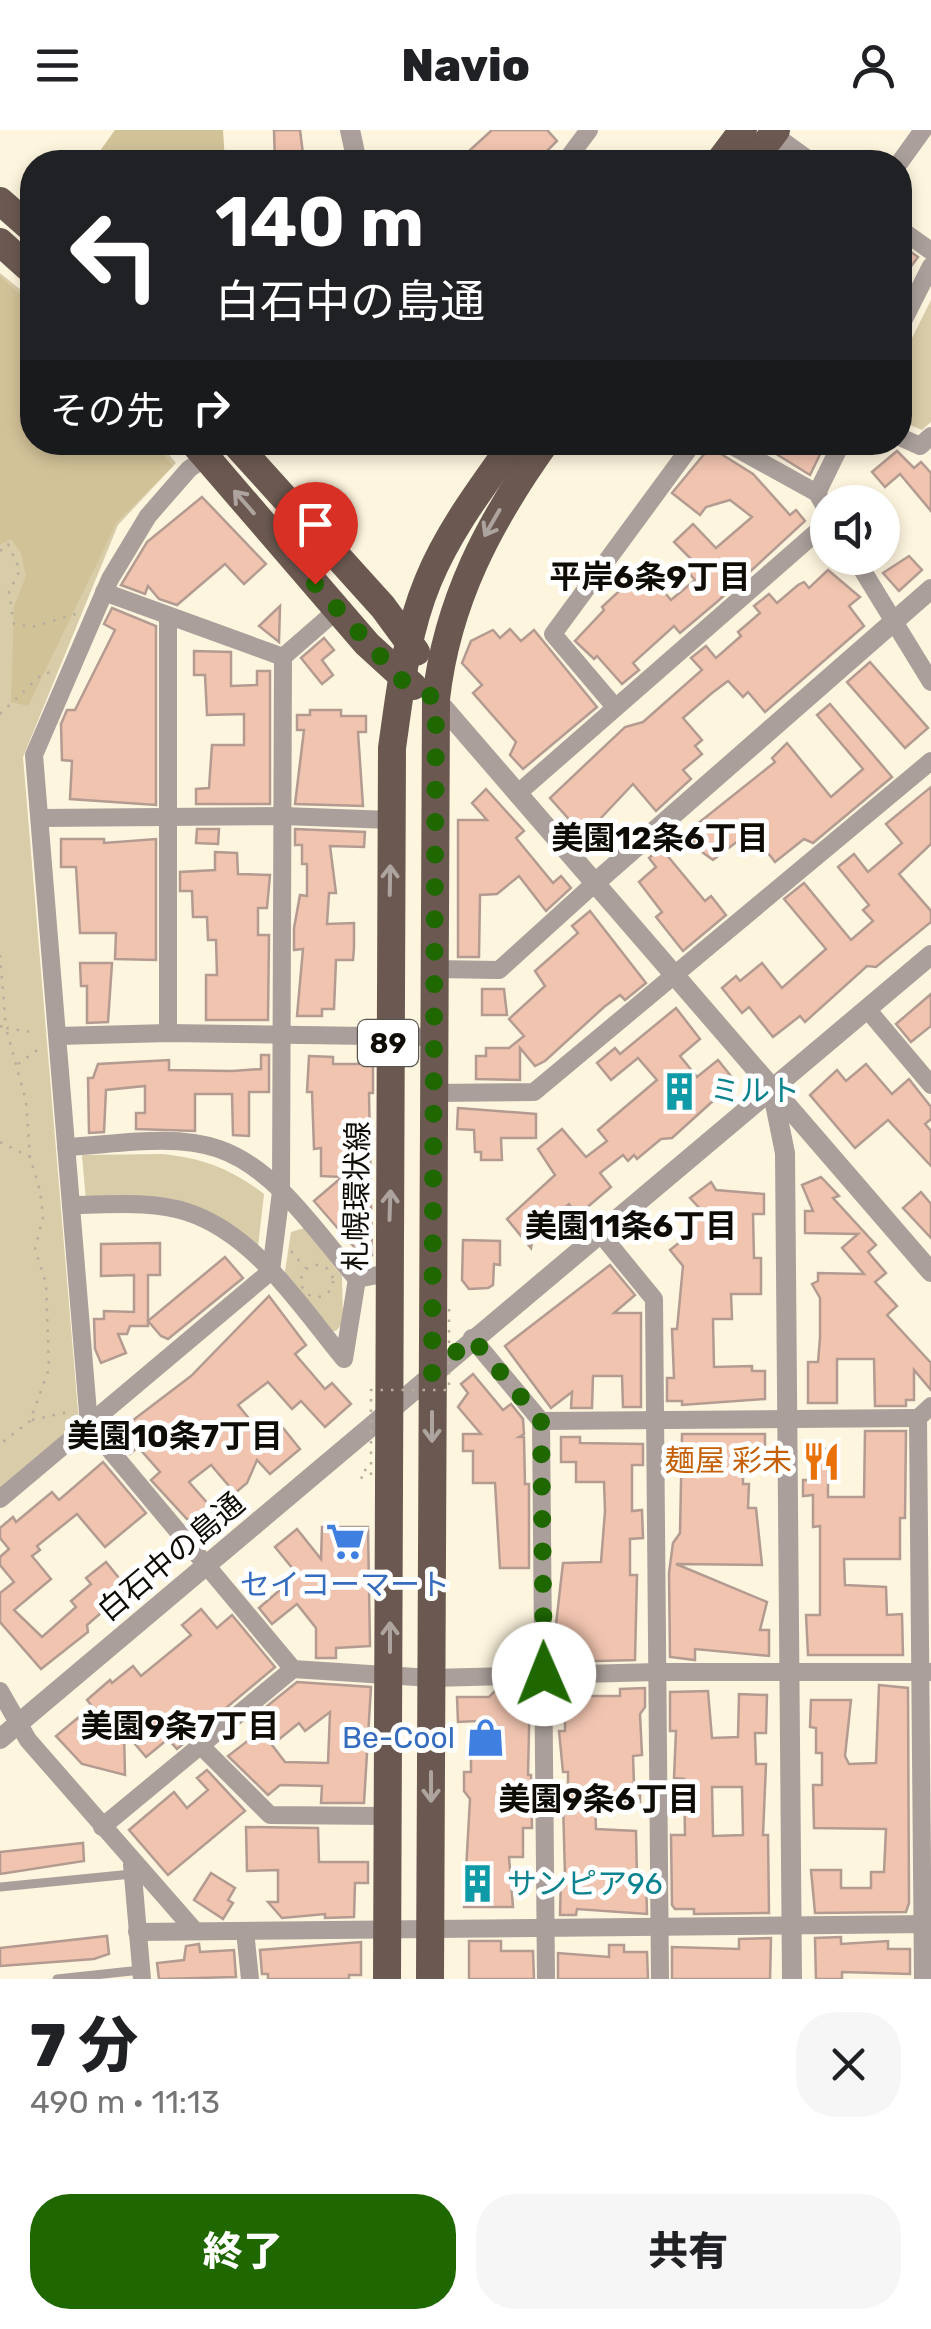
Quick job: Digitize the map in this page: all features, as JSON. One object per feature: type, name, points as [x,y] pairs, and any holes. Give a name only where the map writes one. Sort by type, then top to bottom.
[{"type":"main road","points":[[0,201],[20,218]]},
{"type":"main road","points":[[0,242],[20,260]]},
{"type":"main road","points":[[222,455],[336,610],[402,680],[436,699]]},
{"type":"main road","points":[[224,455],[410,638],[436,699]]},
{"type":"main road","name":"札幌環状線","points":[[387,1979],[392,748],[410,638],[428,581],[452,532],[505,455]]},
{"type":"main road","name":"89","points":[[430,1979],[436,699],[452,619],[474,556],[538,455]]},
{"type":"street","points":[[775,132],[797,150]]},
{"type":"street","points":[[912,303],[931,266]]},
{"type":"street","points":[[206,455],[148,516],[104,592],[34,754],[87,1416],[293,1669]]},
{"type":"street","points":[[615,707],[554,634],[685,455]]},
{"type":"street","points":[[748,455],[810,489]]},
{"type":"street","points":[[821,485],[836,455]]},
{"type":"street","points":[[517,794],[810,538]]},
{"type":"street","points":[[865,575],[931,682]]},
{"type":"street","points":[[433,969],[499,970],[931,589]]},
{"type":"street","points":[[104,592],[282,657]]},
{"type":"street","points":[[0,1499],[87,1416],[271,1271],[281,1192],[282,657],[336,610]]},
{"type":"street","points":[[168,617],[168,1032]]},
{"type":"street","points":[[436,699],[931,1272]]},
{"type":"street","points":[[432,1093],[534,1092],[931,761]]},
{"type":"street","points":[[40,818],[283,816],[391,820]]},
{"type":"street","name":"白石中の島通","points":[[0,1739],[931,955]]},
{"type":"street","points":[[866,1009],[931,1085]]},
{"type":"street","points":[[58,1036],[168,1032],[433,1037]]},
{"type":"street","points":[[772,1089],[785,1153],[792,1979]]},
{"type":"street","points":[[66,1147],[168,1142],[218,1148],[257,1171],[281,1192],[357,1279]]},
{"type":"street","points":[[71,1205],[186,1211],[233,1236],[271,1271],[344,1359],[357,1279]]},
{"type":"street","points":[[600,1233],[654,1298],[660,1979]]},
{"type":"street","points":[[357,1279],[388,1273]]},
{"type":"street","points":[[472,1338],[541,1421],[546,1979]]},
{"type":"street","points":[[541,1421],[924,1412],[924,1979]]},
{"type":"street","points":[[102,1828],[293,1669],[432,1678],[657,1672],[926,1673]]},
{"type":"street","points":[[0,1691],[28,1740],[132,1869],[195,1931]]},
{"type":"street","points":[[201,1746],[270,1815],[387,1816]]},
{"type":"street","points":[[132,1869],[141,1975]]},
{"type":"street","points":[[138,1932],[927,1924]]},
{"type":"street","points":[[245,1931],[250,1979]]},
{"type":"lane","points":[[0,1887],[132,1869]]},
{"type":"lane","points":[[57,1979],[141,1975]]},
{"type":"path","points":[[0,551],[8,544],[20,570],[9,592],[14,624],[32,627],[71,615]]},
{"type":"path","points":[[0,714],[41,675],[72,667]]},
{"type":"path","points":[[0,954],[6,1028],[18,1065],[30,1157],[40,1190],[43,1217],[35,1249],[46,1283],[50,1325],[50,1368],[30,1420],[0,1444]]},
{"type":"path","points":[[0,1026],[58,1036]]},
{"type":"path","points":[[18,1065],[58,1036]]},
{"type":"path","points":[[0,1142],[30,1157]]},
{"type":"path","points":[[286,1245],[306,1269]]},
{"type":"path","points":[[315,1265],[329,1270],[333,1279],[328,1293],[312,1296],[303,1290],[301,1279],[306,1269],[315,1265]]},
{"type":"path","points":[[366,1469],[360,1477],[369,1480],[371,1390],[449,1390],[449,1307]]},
{"type":"path","points":[[30,1420],[87,1416]]},
{"type":"shaded area","points":[[115,130],[223,130],[224,150],[101,150]]},
{"type":"shaded area","points":[[0,273],[20,289],[20,455],[169,455],[176,463],[118,525],[23,757],[79,1423],[0,1491]]},
{"type":"shaded area","points":[[0,276],[20,295],[20,455],[163,455],[173,466],[117,522],[28,706],[11,702],[14,606],[26,576],[21,553],[11,539],[0,545]]},
{"type":"shaded area","points":[[931,300],[931,422],[922,430],[912,426],[912,338]]},
{"type":"shaded area","points":[[162,1154],[216,1166],[264,1194],[258,1247],[214,1218],[177,1205],[86,1201],[82,1155]]},
{"type":"shaded area","points":[[304,1228],[342,1276],[343,1323],[336,1331],[328,1331],[284,1278],[291,1232]]},
{"type":"building","points":[[274,130],[300,130],[302,150],[275,150]]},
{"type":"building","points":[[492,130],[547,130],[557,141],[548,150],[470,150]]},
{"type":"building","points":[[703,455],[723,455],[753,474],[790,515],[796,510],[805,521],[680,633],[674,626],[633,663],[639,670],[622,684],[597,656],[594,659],[575,641],[604,610],[602,607],[644,568],[671,600],[695,580],[688,572],[696,564],[674,542],[693,524],[716,548],[752,517],[730,500],[706,507],[700,515],[672,493]]},
{"type":"building","points":[[778,455],[820,455],[810,475]]},
{"type":"building","points":[[892,455],[901,455],[914,468],[921,462],[931,473],[931,511],[900,474],[883,485],[872,472]]},
{"type":"building","points":[[202,497],[266,564],[244,584],[225,564],[177,605],[159,599],[148,586],[145,594],[121,585],[147,542]]},
{"type":"building","points":[[909,556],[922,570],[899,591],[885,575],[900,575],[900,562]]},
{"type":"building","points":[[823,575],[834,575],[860,597],[849,606],[864,626],[765,712],[748,692],[743,697],[728,681],[712,693],[683,718],[702,740],[695,746],[702,754],[683,770],[691,779],[656,811],[633,784],[584,836],[550,798],[625,727],[643,722],[702,670],[691,658],[706,646],[716,658],[741,636],[738,632],[760,613],[754,606],[769,594],[777,603],[804,582],[809,588]]},
{"type":"building","points":[[280,606],[279,642],[259,626]]},
{"type":"building","points":[[112,608],[156,626],[156,805],[70,799],[72,761],[62,760],[61,724],[67,710],[75,710],[115,630],[104,624]]},
{"type":"building","points":[[510,629],[521,641],[534,630],[597,707],[523,769],[510,755],[516,742],[473,693],[482,685],[462,663],[471,641],[493,630],[500,638]]},
{"type":"building","points":[[324,638],[334,650],[322,660],[333,675],[322,684],[301,658]]},
{"type":"building","points":[[194,651],[231,652],[231,686],[257,685],[257,671],[270,671],[270,804],[196,804],[196,789],[209,788],[212,745],[244,745],[244,714],[207,715],[205,675],[194,675]]},
{"type":"building","points":[[870,662],[928,728],[905,748],[847,682]]},
{"type":"building","points":[[830,704],[892,777],[813,843],[804,839],[775,862],[751,831],[713,860],[702,852],[686,833],[775,762],[772,758],[787,743],[831,797],[863,769],[817,715]]},
{"type":"building","points":[[310,710],[341,710],[341,716],[366,716],[366,732],[358,732],[363,806],[295,804],[304,730],[297,730],[297,715],[310,715]]},
{"type":"building","points":[[931,787],[931,844],[899,874],[931,911],[931,922],[876,967],[867,966],[805,1022],[800,1016],[773,1037],[749,1007],[742,1013],[722,988],[736,976],[740,981],[762,963],[782,988],[826,949],[784,899],[804,883],[851,940],[873,921],[863,910],[869,905],[838,867],[854,854],[868,872],[902,843],[886,824]]},
{"type":"building","points":[[486,789],[524,831],[516,838],[553,883],[561,876],[571,888],[546,911],[519,876],[497,894],[480,895],[479,957],[458,957],[458,820],[487,820],[472,803]]},
{"type":"building","points":[[197,829],[219,829],[218,844],[196,843]]},
{"type":"building","points":[[295,829],[365,832],[364,847],[330,846],[336,893],[329,893],[327,924],[354,923],[354,948],[353,960],[336,960],[334,1009],[322,1009],[322,1016],[297,1016],[303,949],[294,950],[294,928],[300,895],[307,896],[307,864],[302,864],[302,845],[295,845]]},
{"type":"building","points":[[61,839],[104,839],[104,843],[156,839],[156,960],[115,959],[116,933],[80,933],[76,867],[61,867]]},
{"type":"building","points":[[661,848],[705,901],[711,896],[726,915],[683,951],[656,917],[662,912],[639,882],[656,867],[649,858]]},
{"type":"building","points":[[215,852],[237,853],[238,874],[270,875],[267,908],[258,908],[258,935],[269,935],[268,1020],[206,1020],[206,975],[217,975],[216,940],[208,940],[207,917],[193,917],[192,891],[180,891],[180,872],[215,870]]},
{"type":"building","points":[[590,911],[646,983],[625,1000],[620,995],[604,1007],[545,1061],[535,1066],[520,1048],[520,1080],[476,1079],[476,1056],[486,1056],[486,1048],[509,1048],[524,1036],[509,1019],[545,986],[535,971],[578,933],[572,926]]},
{"type":"building","points":[[80,963],[112,963],[108,1022],[87,1023],[87,986],[81,986]]},
{"type":"building","points":[[482,989],[504,989],[507,1015],[482,1015]]},
{"type":"building","points":[[931,994],[931,1026],[911,1042],[896,1024]]},
{"type":"building","points":[[676,1008],[700,1039],[680,1056],[697,1077],[718,1060],[735,1081],[672,1138],[661,1139],[637,1159],[634,1155],[628,1161],[623,1155],[600,1173],[611,1187],[578,1215],[569,1204],[533,1236],[531,1248],[507,1219],[555,1175],[538,1149],[562,1129],[586,1157],[607,1141],[598,1130],[657,1080],[638,1058],[611,1080],[597,1063],[615,1048],[620,1054]]},
{"type":"building","points":[[261,1055],[269,1055],[269,1092],[249,1092],[249,1136],[233,1135],[232,1094],[195,1094],[195,1131],[136,1129],[136,1113],[145,1113],[145,1086],[106,1090],[104,1132],[89,1133],[88,1078],[93,1078],[98,1064],[169,1060],[169,1070],[232,1071],[261,1069]]},
{"type":"building","points":[[309,1056],[333,1057],[333,1064],[359,1064],[359,1057],[373,1057],[373,1093],[369,1093],[372,1255],[362,1256],[314,1201],[342,1177],[321,1176],[321,1148],[314,1149],[312,1092],[307,1092]]},
{"type":"building","points":[[866,1064],[892,1094],[909,1079],[931,1107],[931,1119],[925,1124],[931,1131],[931,1166],[888,1120],[855,1148],[810,1095],[837,1070],[846,1081]]},
{"type":"building","points":[[458,1108],[536,1114],[536,1138],[501,1138],[502,1160],[481,1160],[481,1152],[475,1152],[474,1130],[457,1129]]},
{"type":"building","points":[[821,1177],[839,1196],[833,1198],[876,1245],[868,1252],[886,1273],[875,1282],[897,1306],[887,1315],[931,1363],[931,1390],[914,1370],[914,1400],[906,1400],[906,1406],[875,1406],[874,1359],[837,1359],[837,1403],[808,1403],[808,1362],[818,1362],[820,1338],[820,1298],[812,1284],[818,1281],[818,1273],[864,1274],[842,1248],[858,1234],[805,1233],[805,1211],[813,1211],[802,1185]]},
{"type":"building","points":[[711,1182],[716,1190],[764,1194],[764,1214],[753,1214],[754,1258],[761,1258],[761,1294],[731,1294],[732,1319],[713,1319],[714,1367],[752,1366],[752,1371],[765,1371],[765,1399],[682,1405],[682,1401],[667,1401],[667,1378],[674,1378],[672,1329],[677,1329],[683,1266],[670,1250],[690,1234],[685,1227],[703,1212],[690,1198]]},
{"type":"building","points":[[921,1192],[931,1204],[931,1238],[903,1208]]},
{"type":"building","points":[[463,1240],[500,1241],[500,1265],[494,1264],[493,1285],[488,1288],[469,1289],[462,1280]]},
{"type":"building","points":[[160,1243],[160,1275],[148,1275],[148,1326],[130,1326],[127,1334],[118,1334],[126,1353],[101,1363],[95,1349],[94,1319],[104,1319],[104,1311],[134,1312],[134,1275],[101,1276],[101,1244]]},
{"type":"building","points":[[225,1257],[243,1278],[168,1339],[161,1336],[148,1321]]},
{"type":"building","points":[[610,1265],[635,1295],[614,1313],[641,1313],[641,1407],[623,1407],[622,1376],[593,1376],[592,1408],[571,1408],[572,1392],[551,1408],[505,1346]]},
{"type":"building","points":[[269,1296],[306,1345],[295,1354],[325,1389],[332,1383],[351,1404],[325,1427],[301,1401],[292,1409],[268,1382],[238,1405],[260,1432],[275,1418],[300,1449],[270,1474],[257,1460],[247,1483],[235,1493],[211,1465],[189,1482],[217,1514],[197,1530],[151,1480],[160,1472],[138,1447],[130,1454],[110,1431],[121,1423],[124,1427],[191,1376]]},
{"type":"building","points":[[473,1374],[503,1410],[511,1404],[523,1419],[524,1434],[519,1437],[524,1437],[525,1484],[529,1484],[529,1568],[500,1568],[495,1483],[473,1483],[473,1451],[463,1451],[463,1434],[481,1434],[458,1407],[468,1393],[461,1384]]},
{"type":"building","points":[[865,1431],[906,1431],[905,1518],[900,1518],[900,1559],[844,1559],[845,1585],[886,1587],[887,1615],[902,1614],[903,1655],[808,1655],[806,1615],[820,1615],[820,1526],[813,1527],[813,1495],[803,1496],[803,1480],[809,1480],[809,1448],[828,1449],[828,1497],[864,1497]]},
{"type":"building","points":[[682,1434],[765,1434],[765,1455],[743,1455],[743,1484],[749,1484],[748,1508],[756,1508],[762,1565],[676,1564],[767,1602],[760,1630],[769,1630],[769,1656],[695,1649],[695,1660],[670,1657],[669,1573],[673,1543],[680,1533]]},
{"type":"building","points":[[561,1437],[580,1437],[580,1443],[643,1444],[643,1465],[632,1465],[632,1511],[642,1510],[643,1538],[630,1539],[630,1575],[637,1575],[635,1660],[558,1662],[555,1633],[563,1563],[601,1562],[605,1511],[604,1482],[576,1482],[576,1462],[561,1462]]},
{"type":"building","points":[[103,1462],[146,1513],[105,1547],[77,1514],[37,1546],[40,1550],[32,1556],[51,1579],[14,1610],[42,1637],[76,1607],[71,1601],[91,1584],[86,1578],[106,1562],[132,1594],[112,1610],[109,1606],[87,1625],[88,1632],[41,1669],[0,1622],[0,1593],[14,1582],[0,1565],[0,1557],[9,1549],[0,1538],[0,1528],[13,1517],[16,1522],[52,1492],[59,1500]]},
{"type":"building","points":[[322,1527],[368,1527],[370,1646],[336,1648],[336,1658],[316,1658],[316,1628],[297,1604],[272,1624],[259,1608],[288,1583],[283,1577],[293,1569],[275,1547],[297,1529],[321,1559]]},
{"type":"building","points":[[201,1609],[217,1628],[232,1615],[275,1667],[177,1749],[168,1739],[146,1757],[124,1731],[125,1775],[82,1764],[56,1736],[92,1706],[87,1700],[110,1680],[112,1683],[133,1666],[141,1676],[191,1635],[182,1625]]},
{"type":"building","points":[[297,1682],[371,1687],[364,1803],[321,1803],[322,1786],[280,1785],[268,1795],[228,1756],[271,1723],[261,1711]],"holes":[[[330,1712],[328,1763],[285,1762],[272,1745],[299,1723],[305,1731]]]},
{"type":"building","points":[[879,1685],[908,1688],[909,1903],[906,1912],[815,1913],[811,1870],[841,1870],[841,1888],[871,1888],[871,1872],[884,1872],[886,1829],[814,1828],[813,1785],[822,1785],[822,1753],[816,1753],[816,1728],[810,1727],[811,1700],[851,1700],[845,1756],[849,1764],[876,1763]]},
{"type":"building","points":[[530,1688],[528,1775],[532,1828],[523,1828],[523,1857],[509,1857],[513,1907],[464,1907],[470,1799],[464,1791],[464,1772],[471,1772],[471,1750],[477,1750],[477,1721],[458,1722],[457,1697],[489,1697],[497,1689]]},
{"type":"building","points":[[645,1688],[645,1707],[640,1714],[642,1755],[633,1756],[634,1784],[640,1784],[640,1802],[595,1802],[596,1829],[636,1831],[637,1879],[646,1879],[647,1914],[577,1909],[576,1915],[560,1915],[561,1876],[565,1875],[563,1802],[568,1802],[568,1772],[563,1772],[559,1731],[565,1731],[565,1696],[620,1696],[620,1689]]},
{"type":"building","points":[[708,1691],[712,1738],[738,1737],[739,1694],[767,1695],[766,1733],[755,1733],[756,1764],[766,1764],[763,1835],[768,1835],[769,1913],[694,1914],[694,1909],[675,1909],[672,1905],[671,1835],[685,1835],[684,1779],[674,1778],[676,1731],[670,1731],[670,1692]],"holes":[[[712,1787],[742,1787],[743,1835],[713,1836]]]},
{"type":"building","points":[[207,1770],[245,1811],[168,1875],[129,1830],[174,1792],[187,1808],[208,1790],[197,1778]]},
{"type":"building","points":[[246,1827],[318,1828],[319,1862],[368,1862],[368,1883],[355,1883],[354,1917],[325,1918],[325,1914],[282,1918],[268,1902],[278,1902],[278,1870],[247,1871]]},
{"type":"building","points":[[83,1843],[84,1861],[0,1874],[0,1852]]},
{"type":"building","points":[[211,1873],[235,1888],[228,1900],[233,1903],[223,1919],[194,1900]]},
{"type":"building","points":[[107,1936],[109,1954],[94,1959],[0,1966],[0,1948]]},
{"type":"building","points":[[841,1937],[841,1944],[888,1941],[888,1949],[910,1949],[910,1974],[842,1972],[842,1979],[816,1979],[815,1938]]},
{"type":"building","points":[[771,1938],[770,1979],[672,1979],[672,1947],[739,1949],[739,1939]]},
{"type":"building","points":[[469,1941],[501,1941],[501,1951],[533,1951],[534,1979],[469,1979]]},
{"type":"building","points":[[361,1942],[361,1975],[349,1975],[349,1979],[268,1979],[268,1974],[262,1974],[260,1950]]},
{"type":"building","points":[[199,1944],[200,1952],[234,1950],[236,1977],[159,1979],[157,1963],[184,1960],[186,1946]]},
{"type":"building","points":[[609,1945],[624,1945],[624,1952],[647,1952],[648,1979],[558,1979],[558,1953],[609,1957]]},
{"type":"place","name":"ミルト","points":[[680,1091]]},
{"type":"place","name":"麺屋 彩未","points":[[822,1461]]},
{"type":"place","name":"セイコーマート","points":[[345,1541]]},
{"type":"place","name":"Be-Cool","points":[[485,1738]]},
{"type":"place","name":"サンピア96","points":[[477,1884]]},
{"type":"district","name":"平岸6条9丁目","points":[[650,577]]},
{"type":"district","name":"美園12条6丁目","points":[[660,838]]},
{"type":"district","name":"美園11条6丁目","points":[[631,1226]]},
{"type":"district","name":"美園10条7丁目","points":[[175,1436]]},
{"type":"district","name":"美園9条7丁目","points":[[180,1726]]},
{"type":"district","name":"美園9条6丁目","points":[[599,1799]]},
{"type":"route","points":[[315,584],[402,680],[436,699],[432,1373],[472,1338],[541,1421],[544,1674]]}]
